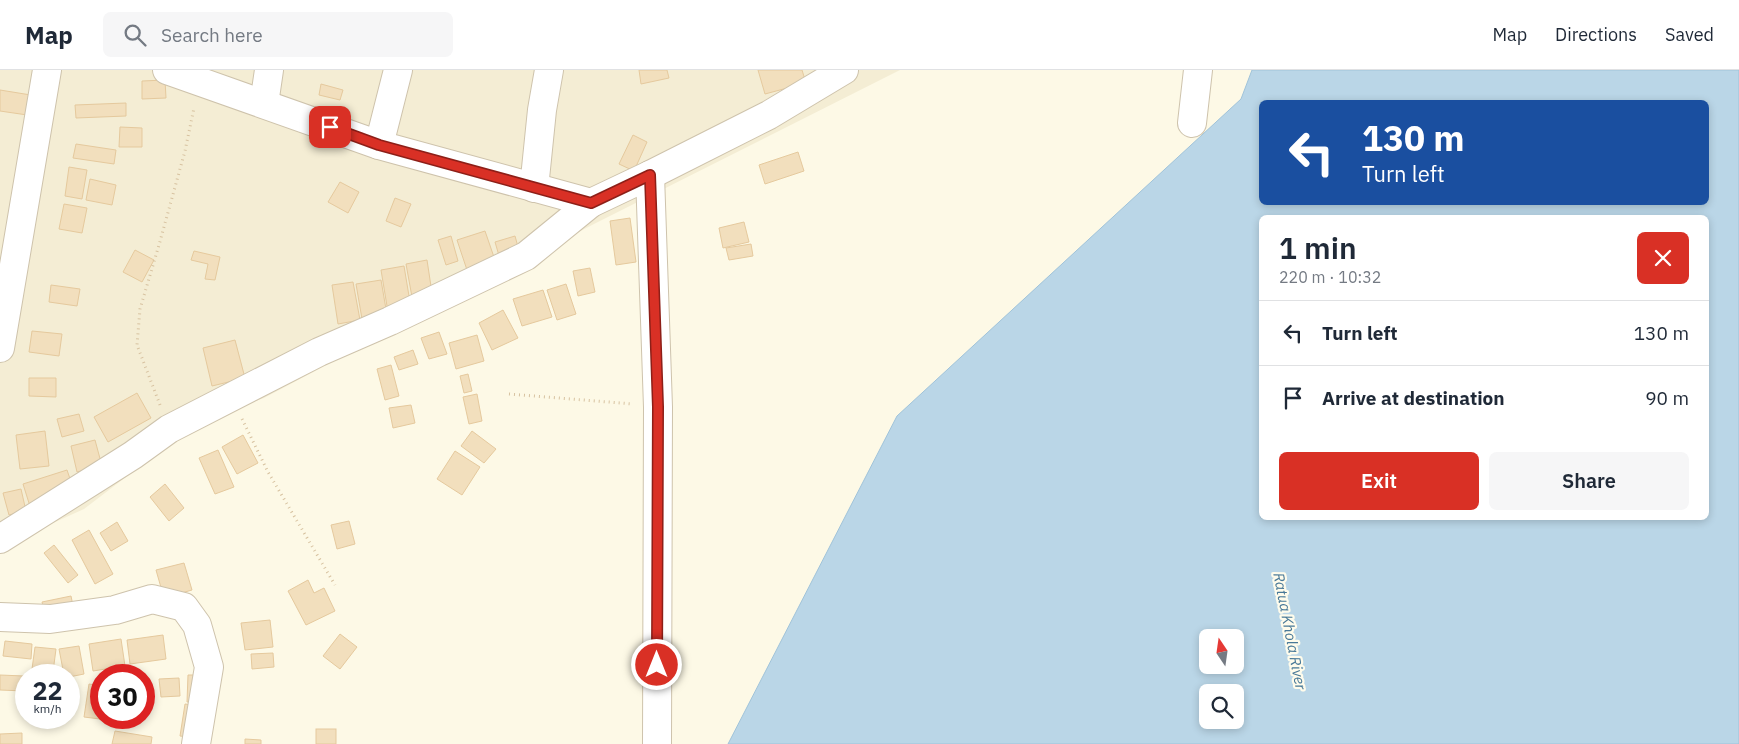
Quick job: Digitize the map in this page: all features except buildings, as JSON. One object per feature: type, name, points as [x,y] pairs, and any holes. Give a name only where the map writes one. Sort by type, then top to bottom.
[{"type":"street","points":[[0,348],[47,70]]},
{"type":"street","points":[[167,70],[379,145],[591,203]]},
{"type":"street","points":[[264,104],[269,70]]},
{"type":"street","points":[[379,145],[398,70]]},
{"type":"street","points":[[534,188],[542,110],[549,70]]},
{"type":"street","points":[[0,539],[83,488],[169,429],[319,352],[390,321],[526,256],[591,203],[769,115],[844,70]]},
{"type":"street","points":[[1192,123],[1198,70]]},
{"type":"street","points":[[650,175],[658,407],[657,744]]},
{"type":"street","points":[[0,617],[50,619],[115,610],[152,599],[184,607],[197,625],[209,667],[196,744]]},
{"type":"path","points":[[169,429],[137,345],[140,309],[160,245],[185,151],[200,81]]},
{"type":"path","points":[[509,394],[658,407]]},
{"type":"path","points":[[231,397],[268,472],[335,585]]},
{"type":"shaded area","points":[[0,70],[900,70],[592,225],[264,398],[202,419],[84,509],[0,547]]},
{"type":"water","name":"Ratua Khola River","points":[[1252,70],[1739,70],[1739,744],[728,744],[897,416],[1241,99]]},
{"type":"route","points":[[330,127],[379,145],[591,203],[650,175],[658,407],[657,665]]}]
